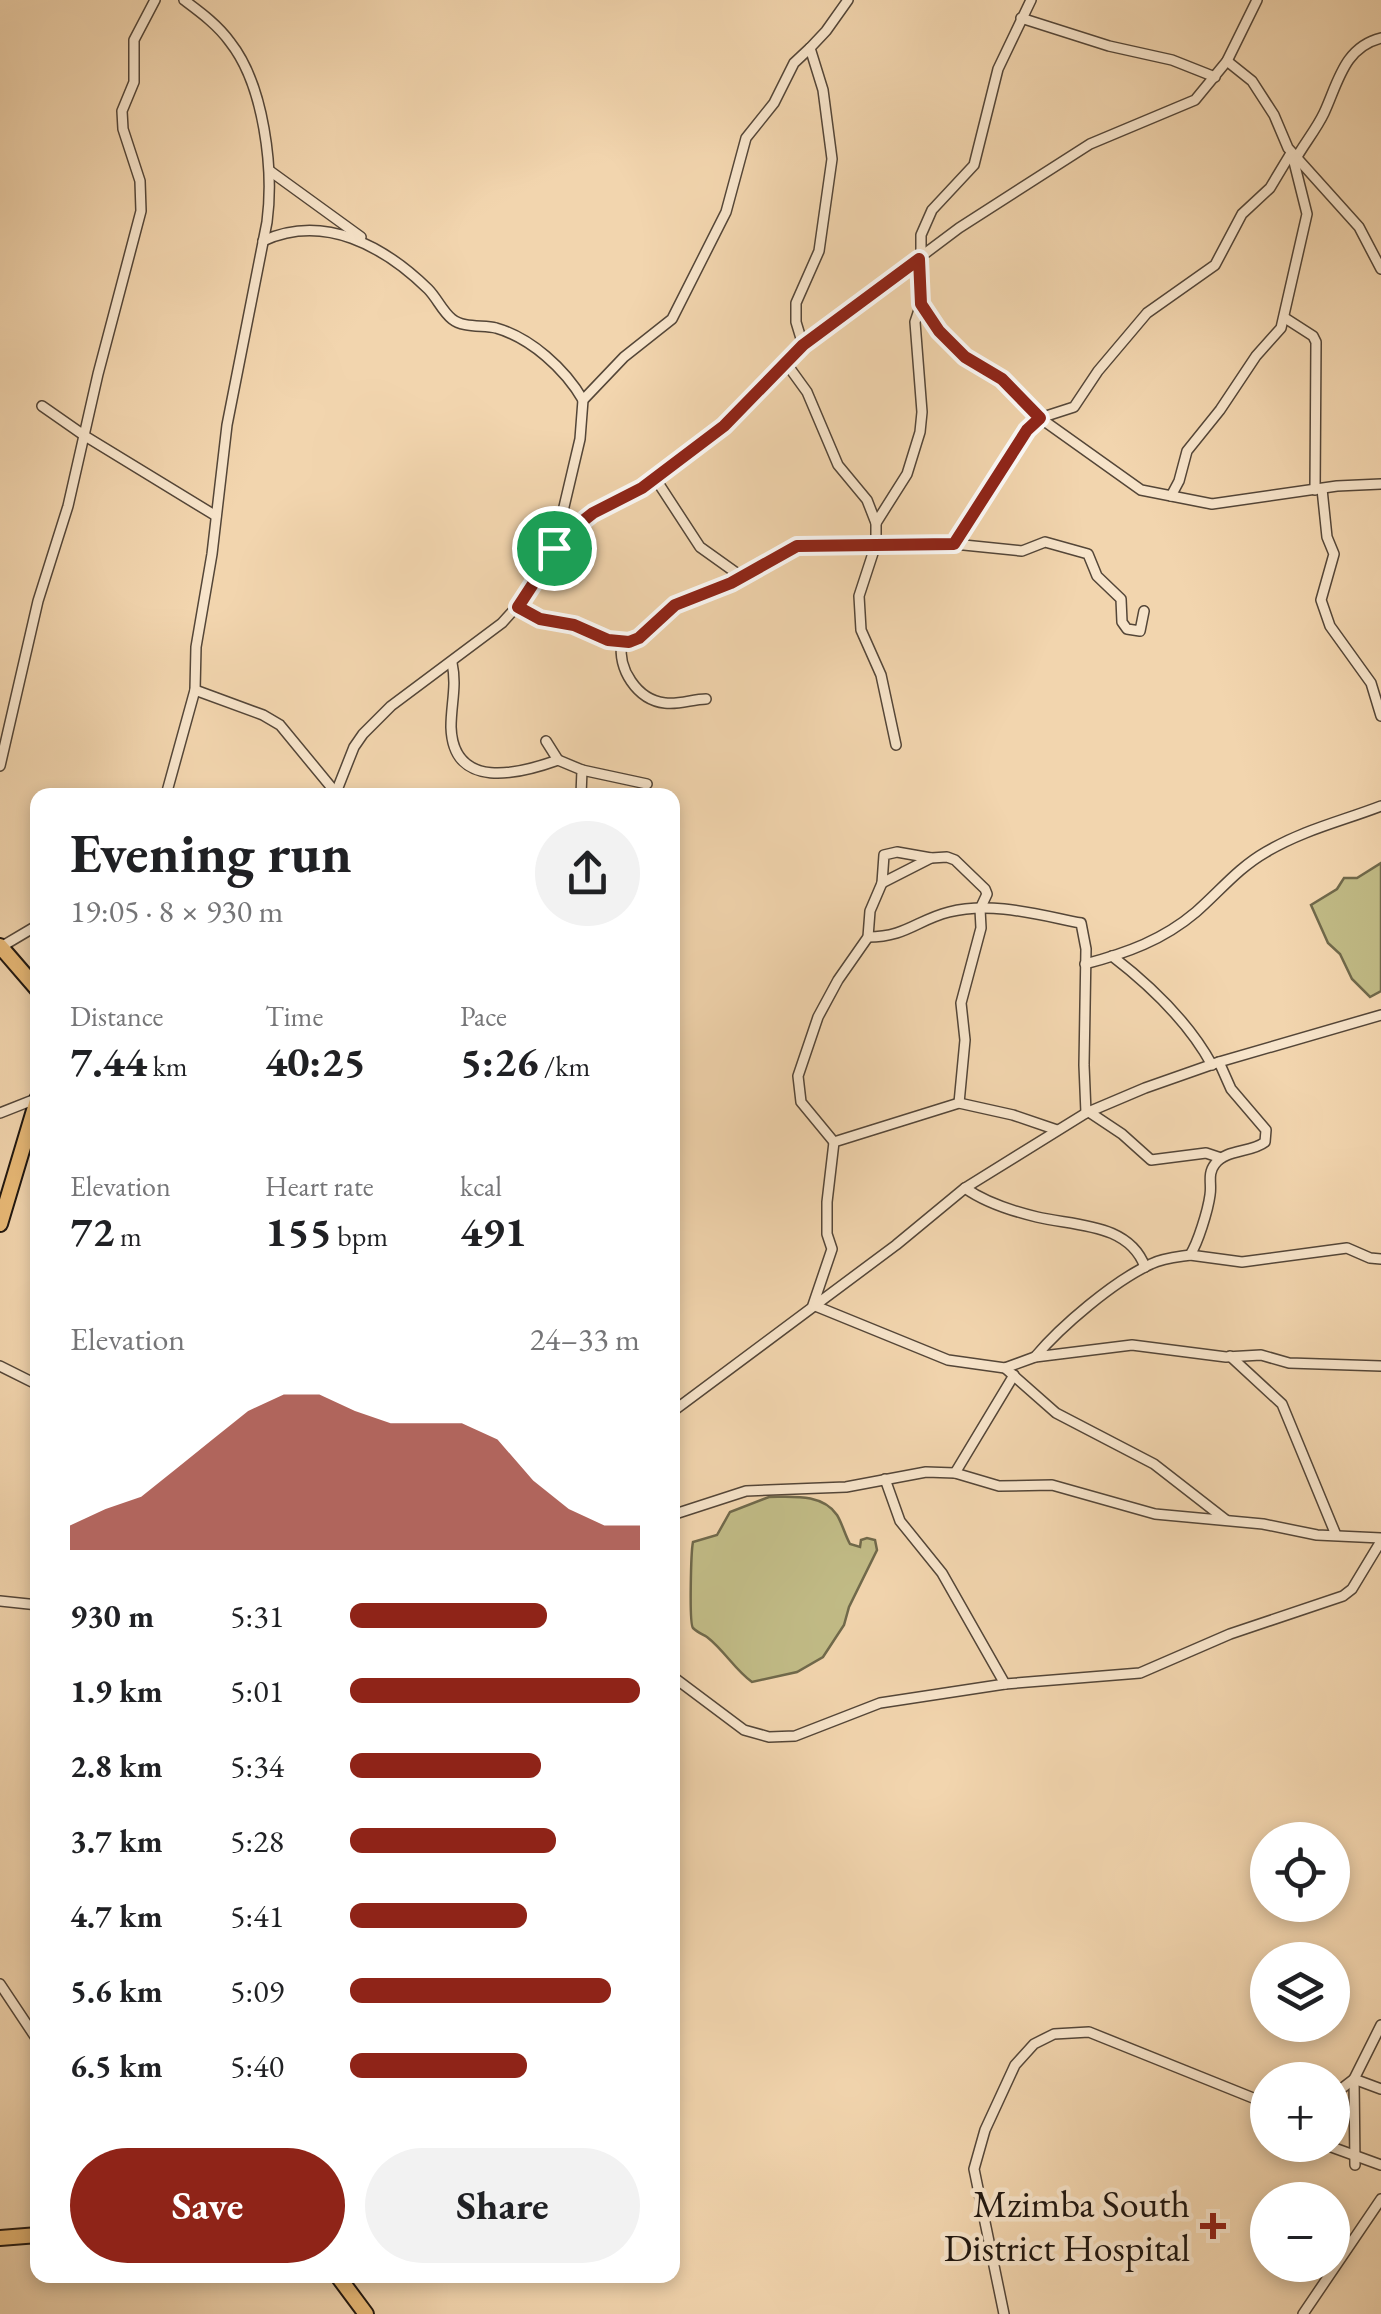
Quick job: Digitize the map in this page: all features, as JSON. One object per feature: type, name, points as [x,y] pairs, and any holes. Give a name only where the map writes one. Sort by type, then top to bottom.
[{"type":"main road","points":[[0,946],[30,981]]},
{"type":"main road","points":[[0,1224],[30,1122]]},
{"type":"main road","points":[[0,2238],[30,2236]]},
{"type":"main road","points":[[344,2283],[366,2314]]},
{"type":"street","points":[[0,766],[38,602],[68,506],[141,211],[140,181],[123,129],[122,110],[134,82],[134,40],[154,0]]},
{"type":"street","points":[[168,788],[195,690],[196,647],[227,425],[269,207],[270,172],[245,66],[230,41],[198,4],[184,0]]},
{"type":"street","points":[[583,400],[624,357],[672,319],[726,212],[748,133],[774,103],[794,63],[826,31],[848,0]]},
{"type":"street","points":[[876,522],[907,474],[922,417],[915,322],[921,304],[921,235],[937,202],[974,165],[995,79],[1031,0]]},
{"type":"street","points":[[338,788],[354,748],[374,722],[518,607],[554,548],[593,513],[655,478],[724,426],[803,345],[1068,156],[1110,134],[1189,104],[1227,60],[1258,0]]},
{"type":"street","points":[[1021,18],[1109,46],[1172,60],[1215,77]]},
{"type":"street","points":[[954,544],[1027,430],[1040,418],[1074,407],[1147,312],[1215,264],[1238,218],[1270,188],[1324,114],[1349,59],[1366,43],[1381,38]]},
{"type":"street","points":[[803,345],[796,322],[796,303],[819,251],[832,150],[820,78],[810,48]]},
{"type":"street","points":[[1227,60],[1252,81],[1294,155],[1359,227],[1381,269]]},
{"type":"street","points":[[1171,496],[1190,446],[1256,356],[1276,336],[1285,318],[1306,214],[1294,155]]},
{"type":"street","points":[[270,172],[427,288],[455,321],[500,330],[535,348],[567,378],[583,400],[583,425],[554,548]]},
{"type":"street","points":[[263,241],[288,232],[313,230],[372,244]]},
{"type":"street","points":[[921,304],[956,350],[996,374],[1040,418],[1130,484],[1149,492],[1212,504],[1381,484]]},
{"type":"street","points":[[1285,318],[1316,342],[1318,489],[1334,554],[1321,600],[1332,630],[1371,682],[1381,716]]},
{"type":"street","points":[[786,363],[806,392],[838,466],[870,506],[876,522],[876,544],[859,596],[861,630],[881,675],[896,745]]},
{"type":"street","points":[[42,406],[216,516]]},
{"type":"street","points":[[655,478],[700,548],[742,577]]},
{"type":"street","points":[[518,607],[533,617],[574,625],[622,643],[639,638],[675,605],[742,577],[797,546],[954,544],[1022,551],[1045,542],[1087,553],[1096,576],[1121,598],[1125,626],[1134,632],[1140,631],[1144,611]]},
{"type":"street","points":[[622,643],[622,669],[648,695],[666,704],[706,699]]},
{"type":"street","points":[[452,663],[456,689],[453,741],[464,762],[482,771],[504,774],[558,760]]},
{"type":"street","points":[[195,690],[272,719],[290,735],[331,788]]},
{"type":"street","points":[[546,741],[558,760],[582,770],[646,784]]},
{"type":"street","points":[[581,788],[582,770]]},
{"type":"street","points":[[1085,964],[1165,935],[1200,908],[1229,878],[1267,851],[1321,825],[1381,806]]},
{"type":"street","points":[[814,1305],[832,1249],[827,1238],[827,1202],[834,1142],[801,1102],[798,1076],[806,1045],[825,1002],[868,937],[870,911],[882,883],[885,854],[951,858],[983,886],[986,894],[962,1003],[964,1040],[959,1103]]},
{"type":"street","points":[[882,883],[932,858]]},
{"type":"street","points":[[868,937],[902,934],[946,912],[980,908],[1080,923],[1085,964],[1084,1065],[1088,1112]]},
{"type":"street","points":[[0,946],[30,929]]},
{"type":"street","points":[[1112,956],[1196,1036],[1267,1135],[1262,1145],[1221,1158],[1212,1168],[1210,1195],[1198,1242],[1190,1255]]},
{"type":"street","points":[[680,1406],[965,1188],[1088,1112],[1215,1063],[1381,1014]]},
{"type":"street","points":[[0,1112],[30,1101]]},
{"type":"street","points":[[834,1142],[959,1103],[1056,1130]]},
{"type":"street","points":[[1088,1112],[1122,1134],[1150,1160],[1206,1153],[1221,1158]]},
{"type":"street","points":[[965,1188],[1021,1213],[1088,1226],[1116,1236],[1136,1250],[1145,1267]]},
{"type":"street","points":[[955,1473],[1009,1372],[1035,1357],[1062,1326],[1145,1267],[1190,1255],[1242,1262],[1347,1248],[1381,1259]]},
{"type":"street","points":[[814,1305],[948,1360],[1009,1372],[1056,1413],[1154,1464],[1228,1522]]},
{"type":"street","points":[[1035,1357],[1132,1345],[1230,1356],[1251,1354],[1288,1363],[1381,1366]]},
{"type":"street","points":[[1230,1356],[1282,1404],[1336,1535]]},
{"type":"street","points":[[0,1366],[30,1380]]},
{"type":"street","points":[[680,1513],[746,1492],[839,1488],[917,1472],[955,1473],[999,1486],[1052,1485],[1155,1514],[1381,1539],[1352,1589],[1330,1602],[1245,1628],[1140,1673],[1005,1684],[872,1704],[804,1734],[769,1738],[744,1730],[680,1682]]},
{"type":"street","points":[[885,1478],[900,1521],[942,1573],[1005,1684]]},
{"type":"street","points":[[0,1601],[30,1604]]},
{"type":"street","points":[[0,1984],[30,2030]]},
{"type":"street","points":[[1354,2160],[1351,2081],[1381,2025]]},
{"type":"street","points":[[1004,2314],[974,2170],[985,2130],[1015,2065],[1034,2044],[1054,2034],[1089,2032],[1250,2097]]},
{"type":"street","points":[[1351,2081],[1381,2089]]},
{"type":"street","points":[[1350,2158],[1381,2165]]},
{"type":"street","points":[[1303,2314],[1381,2199]]},
{"type":"shaded area","points":[[1381,863],[1381,991],[1370,997],[1352,979],[1340,954],[1328,943],[1311,905],[1337,889],[1344,878],[1357,878]]},
{"type":"shaded area","points":[[769,1497],[806,1498],[823,1503],[837,1515],[850,1544],[860,1547],[861,1540],[867,1538],[875,1540],[877,1550],[844,1625],[823,1657],[797,1672],[752,1682],[713,1642],[693,1628],[692,1548],[693,1542],[717,1535],[730,1512]]},
{"type":"place","name":"Mzimba South District Hospital","points":[[1213,2226]]},
{"type":"route","points":[[919,259],[921,304],[939,331],[965,357],[1002,379],[1040,418],[1027,430],[954,544],[797,546],[731,583],[675,605],[639,638],[629,642],[608,640],[574,625],[533,617],[518,607],[554,548],[593,513],[642,488],[724,426],[803,345],[919,259]]}]
